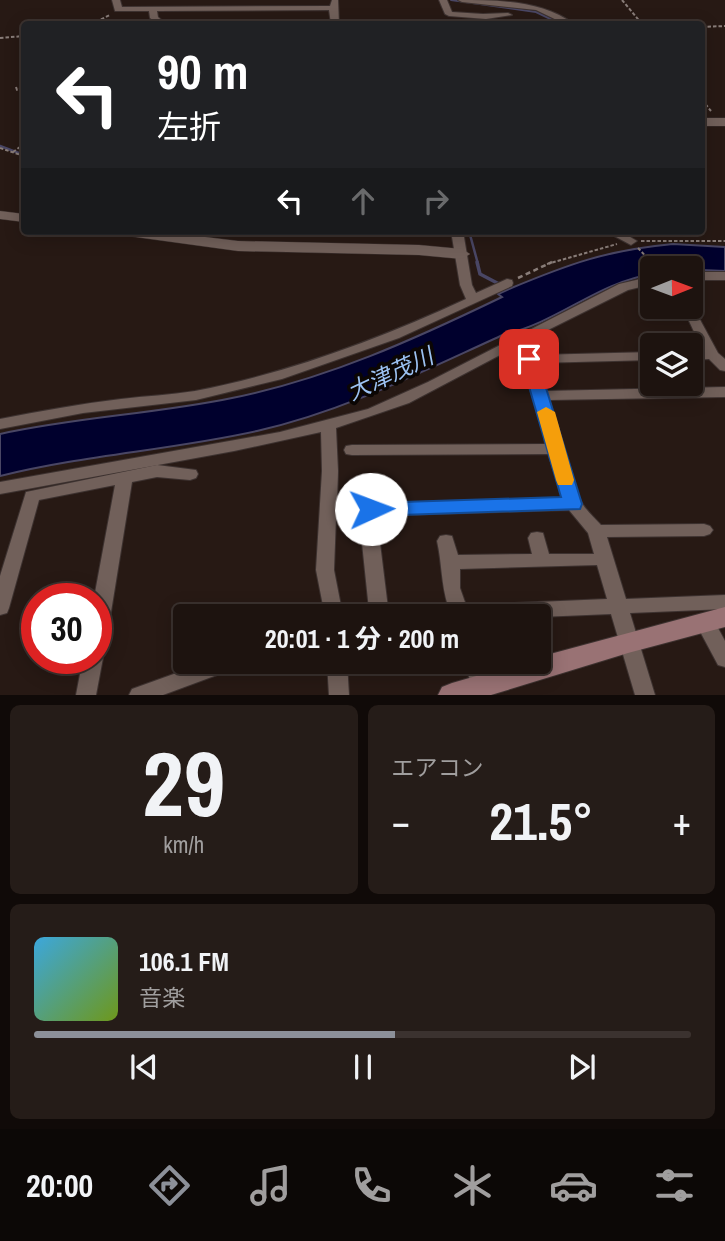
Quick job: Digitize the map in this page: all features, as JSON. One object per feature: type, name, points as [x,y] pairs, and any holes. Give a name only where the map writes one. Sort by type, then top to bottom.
[{"type":"main road","points":[[551,658],[715,620]]},
{"type":"main road","points":[[452,695],[478,674]]},
{"type":"street","points":[[443,0],[449,13],[487,18],[508,15]]},
{"type":"street","points":[[461,0],[525,6],[548,11],[565,21]]},
{"type":"street","points":[[540,0],[548,11]]},
{"type":"street","points":[[117,4],[153,9],[162,4],[334,4]]},
{"type":"street","points":[[153,9],[154,18],[158,21]]},
{"type":"street","points":[[705,122],[725,122]]},
{"type":"street","points":[[0,215],[21,218]]},
{"type":"street","points":[[152,235],[238,246],[419,250],[462,254]]},
{"type":"street","points":[[458,235],[466,285],[472,299]]},
{"type":"street","points":[[619,235],[632,242]]},
{"type":"street","points":[[704,276],[725,276]]},
{"type":"street","points":[[0,424],[111,405],[194,395],[258,380],[352,352],[507,283]]},
{"type":"street","points":[[0,488],[65,473],[190,456],[295,435],[375,411],[425,390],[624,287],[640,283]]},
{"type":"street","points":[[694,319],[712,355],[725,367]]},
{"type":"street","points":[[525,337],[529,359],[550,423],[554,449],[573,504],[596,531],[645,695]]},
{"type":"street","points":[[703,355],[712,355]]},
{"type":"street","points":[[529,359],[640,356]]},
{"type":"street","points":[[540,396],[725,392]]},
{"type":"street","points":[[0,416],[50,406],[111,405]]},
{"type":"street","points":[[328,425],[325,570],[332,604]]},
{"type":"street","points":[[362,454],[554,449]]},
{"type":"street","points":[[0,608],[32,496],[157,471],[190,474]]},
{"type":"street","points":[[106,583],[124,478]]},
{"type":"street","points":[[371,509],[372,491]]},
{"type":"street","points":[[328,510],[573,504]]},
{"type":"street","points":[[596,531],[695,534]]},
{"type":"street","points":[[537,538],[542,561]]},
{"type":"street","points":[[446,541],[451,588],[457,604]]},
{"type":"street","points":[[371,543],[376,604]]},
{"type":"street","points":[[450,562],[592,560]]},
{"type":"street","points":[[551,610],[725,602]]},
{"type":"street","points":[[715,620],[725,659]]},
{"type":"street","points":[[86,695],[90,674]]},
{"type":"street","points":[[139,695],[196,674]]},
{"type":"street","points":[[338,674],[339,695]]},
{"type":"path","points":[[622,0],[640,21]]},
{"type":"path","points":[[95,21],[117,4]]},
{"type":"path","points":[[705,27],[725,26]]},
{"type":"path","points":[[0,38],[21,36]]},
{"type":"path","points":[[16,87],[17,90],[21,88]]},
{"type":"path","points":[[12,152],[21,146]]},
{"type":"path","points":[[0,148],[21,155]]},
{"type":"path","points":[[507,283],[547,264],[632,242],[674,239],[725,241]]},
{"type":"path","points":[[632,242],[645,256]]},
{"type":"water","name":"大津茂川","points":[[673,244],[725,247],[725,271],[704,270],[704,256],[640,256],[640,277],[614,285],[524,329],[505,334],[383,389],[321,413],[225,438],[64,463],[0,476],[0,434],[232,398],[302,380],[370,356],[436,328],[502,297],[498,294],[531,280],[570,265],[628,250]]},
{"type":"waterway","points":[[451,0],[536,12],[555,21]]},
{"type":"waterway","points":[[0,146],[21,154]]},
{"type":"waterway","points":[[470,235],[478,264]]},
{"type":"waterway","points":[[477,262],[480,274],[501,285]]},
{"type":"slow traffic","points":[[546,412],[554,449],[565,480]]},
{"type":"route","points":[[371,509],[573,504],[554,449],[550,423],[532,376],[529,359]]}]
